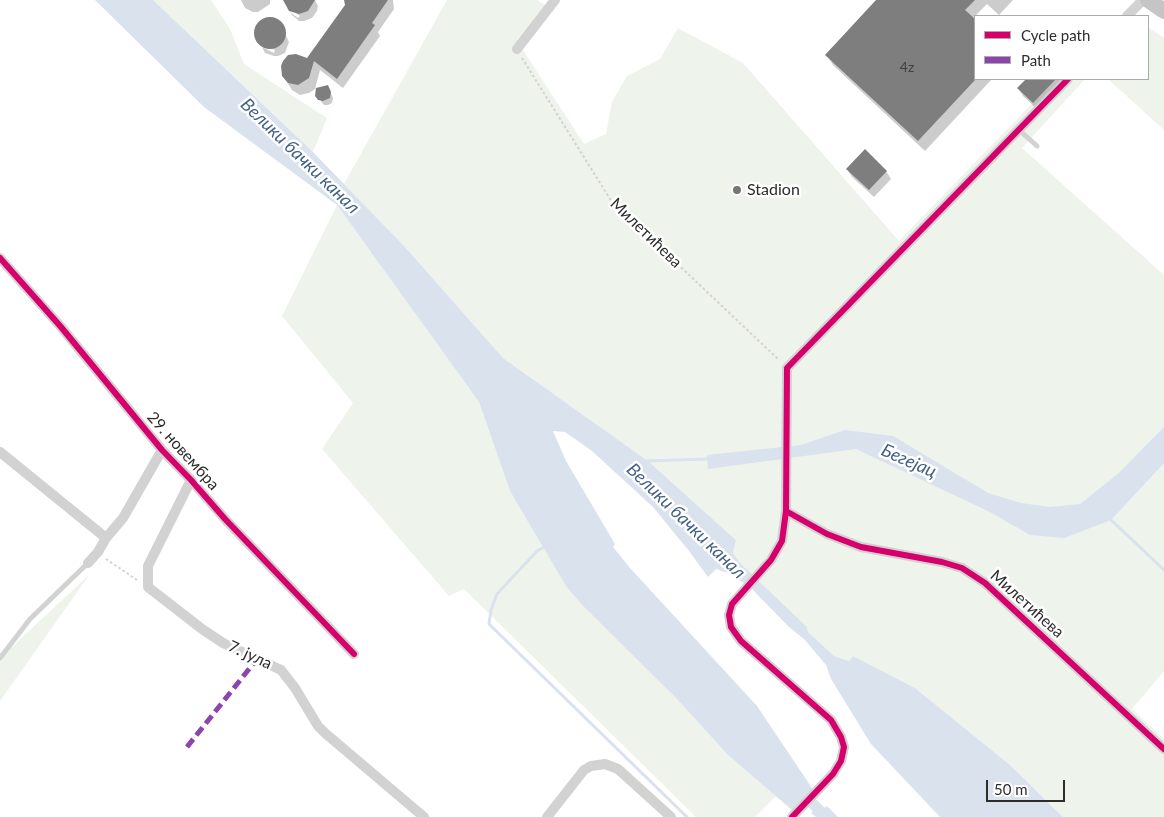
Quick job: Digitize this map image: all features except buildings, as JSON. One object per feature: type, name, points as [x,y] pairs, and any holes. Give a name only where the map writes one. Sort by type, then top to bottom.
[{"type":"main road","points":[[1148,0],[1164,11]]},
{"type":"street","points":[[517,49],[555,0]]},
{"type":"street","points":[[1128,15],[1143,0]]},
{"type":"street","points":[[792,817],[833,774],[841,761],[844,747],[841,737],[831,720],[735,634],[730,623],[732,604],[762,572],[782,540],[786,511],[787,368],[1067,80]]},
{"type":"street","name":"29. новембра","points":[[0,258],[61,327],[162,450],[354,654]]},
{"type":"street","points":[[88,564],[122,518],[162,450]]},
{"type":"street","points":[[0,452],[106,538]]},
{"type":"street","points":[[148,587],[148,566],[191,480]]},
{"type":"street","name":"Милетићева","points":[[786,511],[827,534],[861,547],[942,562],[962,568],[985,582],[1164,749]]},
{"type":"street","name":"7. јула","points":[[148,587],[223,643],[281,670],[295,688],[318,726],[424,817]]},
{"type":"street","points":[[547,817],[584,770],[598,764],[610,765],[618,769],[671,817]]},
{"type":"lane","points":[[1019,130],[1037,146]]},
{"type":"lane","points":[[0,658],[30,618],[88,564]]},
{"type":"path","points":[[98,552],[148,587]]},
{"type":"shaded area","points":[[153,0],[211,0],[230,29],[244,64],[327,118],[313,152]]},
{"type":"shaded area","points":[[447,0],[537,0],[550,8],[521,47],[584,144],[606,134],[612,102],[627,76],[660,59],[678,28],[743,63],[899,241],[1055,80],[1084,80],[1022,148],[1164,275],[1164,671],[1132,709],[1164,739],[1164,817],[1063,817],[1010,765],[915,688],[853,656],[849,661],[834,656],[808,632],[807,627],[740,563],[733,553],[736,540],[648,461],[503,358],[405,247],[344,184]]},
{"type":"shaded area","points":[[1149,28],[1164,38],[1164,130],[1109,80],[1149,80]]},
{"type":"shaded area","points":[[337,205],[479,402],[510,491],[584,607],[676,698],[728,755],[776,796],[755,817],[696,817],[464,589],[449,596],[322,449],[353,403],[282,316]]},
{"type":"shaded area","points":[[90,574],[0,701],[0,658]]},
{"type":"water","points":[[95,0],[153,0],[313,152],[405,247],[503,358],[648,461],[736,540],[733,553],[740,563],[807,627],[808,632],[834,656],[849,661],[853,656],[915,688],[1010,765],[1063,817],[940,817],[871,744],[831,679],[826,665],[805,640],[788,626],[750,587],[728,573],[716,569],[708,577],[653,507],[592,451],[565,432],[553,431],[566,461],[615,544],[613,547],[757,706],[818,797],[792,810],[728,755],[676,698],[584,607],[566,586],[510,491],[479,402],[337,205],[204,107]]},
{"type":"water","points":[[1164,427],[1164,463],[1111,520],[1064,538],[1030,535],[990,512],[856,449],[708,469],[707,455],[801,445],[845,430],[893,436],[988,493],[1021,503],[1050,507],[1080,504],[1119,473]]},
{"type":"water","points":[[821,805],[824,808],[827,806],[838,817],[816,817],[811,813]]},
{"type":"waterway","name":"Бегејац","points":[[646,461],[709,459]]},
{"type":"waterway","points":[[1108,517],[1164,570]]},
{"type":"waterway","points":[[546,546],[537,551],[497,594],[491,610],[489,624],[687,817]]},
{"type":"waterway","name":"Велики бачки канал","points":[[802,793],[826,817]]},
{"type":"marked path","points":[[187,747],[257,659]]},
{"type":"cycle path","points":[[792,817],[833,774],[841,761],[844,747],[841,737],[831,720],[741,641],[731,627],[729,615],[732,604],[771,560],[782,541],[786,511],[787,368],[1067,80]]},
{"type":"cycle path","points":[[0,258],[61,327],[162,450],[354,654]]},
{"type":"cycle path","points":[[786,511],[827,534],[861,547],[942,562],[962,568],[985,583],[1164,749]]},
{"type":"place","name":"Stadion","points":[[737,190]]}]
